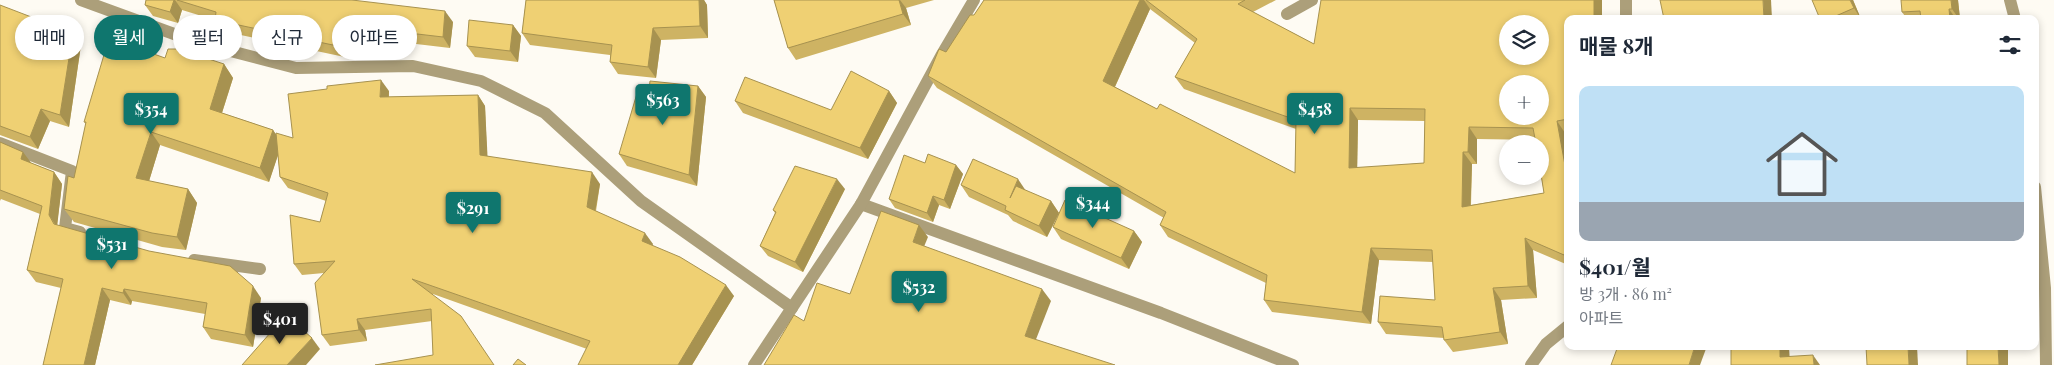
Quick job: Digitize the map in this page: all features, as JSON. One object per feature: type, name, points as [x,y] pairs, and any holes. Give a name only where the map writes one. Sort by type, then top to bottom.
[{"type":"street","points":[[80,0],[196,42],[296,68],[413,66],[480,81],[544,114],[641,201],[792,308]]},
{"type":"street","points":[[754,365],[861,204],[941,56],[974,0]]},
{"type":"street","points":[[1287,14],[1312,0]]},
{"type":"street","points":[[1626,0],[1626,15]]},
{"type":"street","points":[[2010,0],[2014,15]]},
{"type":"street","points":[[0,143],[72,172],[65,228],[93,236]]},
{"type":"street","points":[[861,204],[1161,313],[1293,365]]},
{"type":"street","points":[[2039,227],[2045,288],[2046,365]]},
{"type":"street","points":[[178,258],[260,269]]},
{"type":"street","points":[[1531,365],[1546,344],[1564,329]]},
{"type":"building","points":[[146,0],[174,0],[170,12],[145,5]]},
{"type":"building","points":[[177,0],[352,0],[445,11],[443,37],[417,34],[417,15],[332,15],[332,45],[322,43],[322,15],[252,15],[252,28],[242,26],[242,15],[216,15],[216,12]]},
{"type":"building","points":[[526,0],[699,0],[700,26],[653,28],[648,67],[610,62],[612,45],[522,33]]},
{"type":"building","points":[[774,0],[899,0],[903,14],[788,48]]},
{"type":"building","points":[[984,0],[1140,0],[1103,81],[1157,109],[1160,104],[1295,173],[1296,120],[1175,77],[1197,39],[1146,0],[1245,0],[1238,4],[1314,44],[1321,0],[1594,0],[1594,15],[1564,15],[1564,120],[1557,121],[1564,160],[1564,255],[1525,238],[1528,286],[1493,288],[1500,332],[1444,340],[1442,327],[1378,322],[1380,296],[1435,300],[1432,250],[1371,248],[1362,312],[1264,300],[1267,275],[1160,225],[1166,212],[928,76],[939,49],[946,52],[970,15],[974,15]],"holes":[[[1350,108],[1425,109],[1424,163],[1349,168]]]},
{"type":"building","points":[[1660,0],[1763,0],[1764,15],[1663,15]]},
{"type":"building","points":[[1812,0],[1850,0],[1854,8],[1838,15],[1818,15]]},
{"type":"building","points":[[1901,0],[1951,0],[1952,9],[1949,9],[1950,15],[1920,15],[1920,11],[1902,12]]},
{"type":"building","points":[[0,5],[26,15],[15,15],[15,60],[69,60],[60,115],[41,109],[30,137],[0,126]]},
{"type":"building","points":[[469,20],[513,25],[510,51],[467,46]]},
{"type":"building","points":[[168,49],[173,49],[173,60],[212,60],[224,64],[210,109],[273,130],[260,168],[151,132],[136,178],[188,189],[177,237],[152,233],[64,209],[68,176],[74,178],[86,122],[84,122],[102,60],[163,60]]},
{"type":"building","points":[[851,71],[889,91],[860,148],[735,101],[745,77],[831,110]]},
{"type":"building","points":[[381,80],[380,97],[478,95],[480,155],[592,172],[587,207],[645,233],[642,241],[680,257],[726,285],[678,365],[578,365],[590,341],[412,279],[461,316],[494,365],[375,365],[433,355],[431,309],[357,319],[359,330],[322,335],[315,283],[335,261],[294,264],[290,215],[320,222],[328,193],[280,177],[276,133],[293,138],[288,94],[327,89],[327,86]]},
{"type":"building","points":[[650,81],[698,86],[689,175],[619,154],[638,90],[649,90]]},
{"type":"building","points":[[0,142],[23,152],[21,159],[54,172],[49,215],[54,224],[149,251],[230,266],[253,286],[245,335],[203,327],[207,303],[124,289],[123,293],[102,288],[84,365],[43,365],[63,279],[27,270],[42,206],[0,190]]},
{"type":"building","points":[[928,154],[956,165],[944,200],[933,196],[927,213],[889,199],[904,155],[925,163]]},
{"type":"building","points":[[973,159],[1018,179],[1010,198],[1016,186],[1051,201],[1039,226],[1005,210],[1006,206],[961,185]]},
{"type":"building","points":[[795,166],[837,179],[795,262],[760,246],[776,212],[773,210]]},
{"type":"building","points":[[1065,200],[1134,231],[1121,258],[1053,227]]},
{"type":"building","points":[[881,211],[919,225],[913,242],[1042,289],[1025,336],[1115,365],[764,365],[794,315],[804,321],[817,283],[850,294]]},
{"type":"building","points":[[286,315],[312,338],[287,365],[242,365]]},
{"type":"building","points":[[1617,350],[1694,350],[1689,365],[1611,365]]},
{"type":"building","points":[[1731,350],[1780,350],[1780,357],[1813,355],[1814,365],[1731,365]]},
{"type":"building","points":[[1866,350],[1908,350],[1909,365],[1867,365]]},
{"type":"building","points":[[1967,350],[1998,350],[1999,365],[1967,365]]},
{"type":"building","points":[[518,359],[526,365],[513,365]]}]
